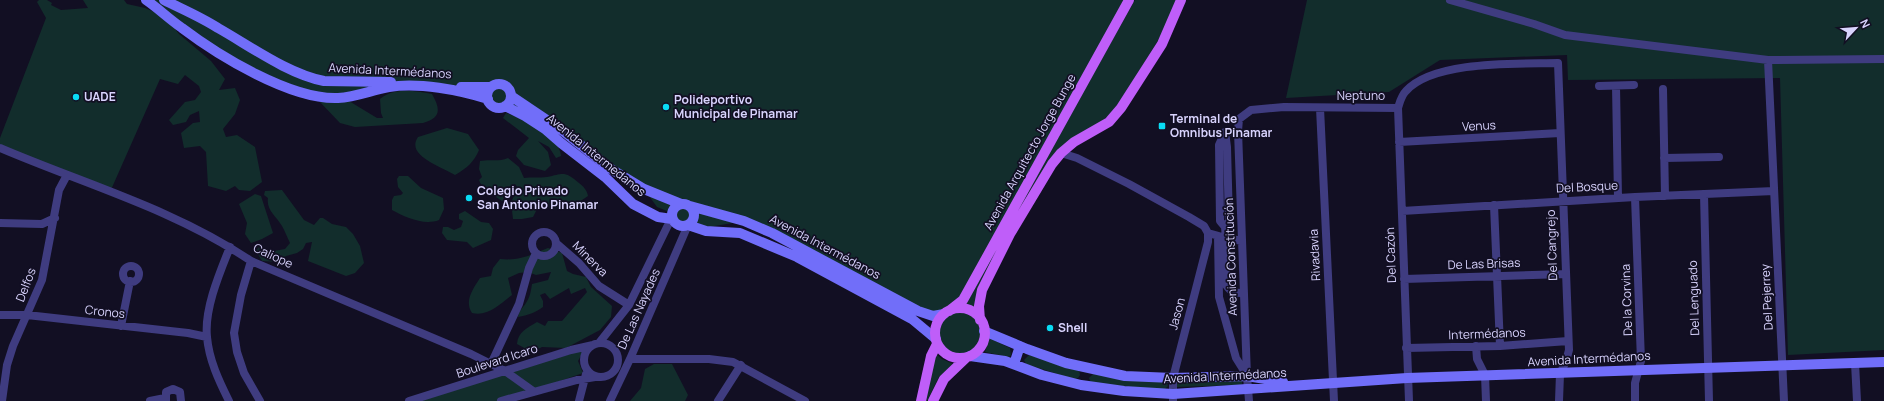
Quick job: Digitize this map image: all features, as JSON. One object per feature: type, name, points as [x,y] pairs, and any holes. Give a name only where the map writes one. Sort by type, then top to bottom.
[{"type":"main road","name":"Avenida Intermédanos","points":[[146,0],[182,28],[245,69],[271,82],[311,95],[338,98],[354,96],[390,87],[403,86],[458,91],[488,98]]},
{"type":"main road","name":"Avenida Intermédanos","points":[[164,0],[216,26],[289,68],[315,79],[324,81],[421,83],[458,87],[491,87]]},
{"type":"main road","name":"Avenida Arquitecto Jorge Bunge","points":[[947,312],[963,300],[1129,0]]},
{"type":"main road","name":"Avenida Arquitecto Jorge Bunge","points":[[980,320],[979,306],[982,290],[1010,234],[1052,164],[1061,153],[1074,142],[1109,122],[1121,108],[1162,44],[1181,0]]},
{"type":"main road","points":[[496,84],[505,85],[508,88],[511,96],[505,106],[497,107],[493,105],[488,98],[488,92],[491,87],[496,84]]},
{"type":"main road","name":"Avenida Intermédanos","points":[[511,96],[563,131],[611,169],[644,189],[686,205],[744,221],[772,233],[918,311],[933,316],[947,312]]},
{"type":"main road","name":"Avenida Intermedanos","points":[[505,106],[525,116],[545,129],[605,177],[633,204],[658,217],[672,219]]},
{"type":"main road","points":[[688,225],[693,220],[694,215],[686,205],[673,210],[672,219],[680,226],[688,225],[706,231],[740,234],[797,257],[912,319],[936,342],[942,351],[949,356],[958,358],[968,357]]},
{"type":"main road","points":[[922,401],[931,356],[936,342],[936,325],[947,312],[963,309],[970,311],[980,320],[984,331],[982,346],[944,379],[933,401]]},
{"type":"main road","name":"Avenida Intermédanos","points":[[984,331],[1066,363],[1125,376],[1173,378],[1247,376],[1295,385]]},
{"type":"main road","points":[[1014,364],[1020,346]]},
{"type":"main road","name":"Avenida Intermédanos","points":[[968,357],[1005,361],[1042,375],[1081,385],[1173,397],[1295,385],[1408,378],[1560,374],[1639,369],[1884,362]]},
{"type":"main road","points":[[1081,385],[1085,367]]},
{"type":"street","points":[[1450,0],[1534,24],[1565,35],[1768,60],[1884,59]]},
{"type":"street","name":"Del Pejerrey","points":[[1768,60],[1784,401]]},
{"type":"street","name":"Neptuno","points":[[1244,114],[1251,110],[1284,107],[1398,108],[1402,97],[1407,90],[1426,78],[1448,70],[1482,66],[1558,63]]},
{"type":"street","name":"Del Cangrejo","points":[[1558,63],[1568,341],[1566,361],[1560,374],[1559,401]]},
{"type":"street","points":[[1599,86],[1634,85]]},
{"type":"street","points":[[1616,86],[1618,198]]},
{"type":"street","points":[[1662,89],[1665,196]]},
{"type":"street","name":"Rivadavia","points":[[1320,108],[1334,401]]},
{"type":"street","name":"Del Cazón","points":[[1398,108],[1409,401]]},
{"type":"street","name":"Avenida Constitución","points":[[1244,114],[1239,119],[1238,131],[1249,401]]},
{"type":"street","points":[[1238,131],[1225,132],[1219,145],[1220,221],[1225,228],[1222,237],[1219,297],[1236,358],[1247,376]]},
{"type":"street","name":"Venus","points":[[1399,142],[1560,133]]},
{"type":"street","name":"Caliope","points":[[0,148],[191,225],[230,247],[251,261],[428,334],[505,371],[533,391]]},
{"type":"street","points":[[1061,153],[1077,158],[1123,181],[1204,226],[1208,233],[1242,241]]},
{"type":"street","points":[[1664,158],[1718,157]]},
{"type":"street","name":"Delfos","points":[[2,401],[7,365],[13,346],[42,280],[55,218],[59,190],[67,175]]},
{"type":"street","name":"Del Bosque","points":[[1402,210],[1774,191]]},
{"type":"street","name":"Del Lenguado","points":[[1704,194],[1709,401]]},
{"type":"street","name":"De la Corvina","points":[[1635,197],[1641,360],[1635,382],[1635,401]]},
{"type":"street","points":[[1494,205],[1500,346]]},
{"type":"street","points":[[0,223],[42,224],[55,218]]},
{"type":"street","name":"De Las Nayades","points":[[596,344],[629,304],[672,219]]},
{"type":"street","points":[[36,224],[47,230],[51,236]]},
{"type":"street","name":"De Las Nayades","points":[[610,401],[630,359],[688,225]]},
{"type":"street","points":[[491,364],[519,304],[529,268],[536,253],[532,243],[538,233],[550,233],[556,243],[551,253],[544,255],[536,253]]},
{"type":"street","name":"Jason","points":[[1173,397],[1173,378],[1208,242],[1208,233]]},
{"type":"street","points":[[1222,237],[1226,285],[1229,290],[1234,293],[1244,293]]},
{"type":"street","name":"Minerva","points":[[556,243],[579,262],[599,286],[629,304]]},
{"type":"street","points":[[229,401],[215,371],[207,337],[207,324],[213,293],[230,247]]},
{"type":"street","points":[[251,261],[241,295],[234,333],[237,352],[244,373],[260,401]]},
{"type":"street","name":"De Las Brisas","points":[[1404,279],[1566,274]]},
{"type":"street","points":[[121,326],[130,281]]},
{"type":"street","name":"Cronos","points":[[0,315],[27,315],[207,337]]},
{"type":"street","name":"Intermédanos","points":[[1406,348],[1500,346],[1568,341]]},
{"type":"street","points":[[579,401],[585,378],[585,356],[596,344],[606,343],[630,359],[719,360],[742,365],[804,401]]},
{"type":"street","name":"Boulevard Icaro","points":[[409,401],[596,344]]},
{"type":"street","points":[[1476,346],[1477,359],[1485,375],[1486,401]]},
{"type":"street","points":[[614,348],[619,361],[616,370]]},
{"type":"street","points":[[501,401],[585,378],[609,376],[630,359]]},
{"type":"street","points":[[1855,363],[1857,401]]},
{"type":"street","points":[[718,401],[742,365]]},
{"type":"street","points":[[586,369],[596,377]]},
{"type":"street","points":[[150,401],[165,399],[168,390],[176,389],[182,395],[181,401]]},
{"type":"green space","points":[[39,0],[47,0],[52,3],[51,5],[61,10],[88,8],[83,0],[124,0],[127,4],[145,8],[159,14],[146,0],[1129,0],[963,300],[933,316],[744,221],[709,227],[678,225],[667,211],[657,207],[644,189],[563,131],[497,107],[490,102],[409,84],[344,98],[377,118],[383,118],[380,99],[386,95],[398,91],[432,94],[438,108],[438,112],[434,118],[423,123],[355,127],[340,123],[319,101],[175,29],[211,61],[225,79],[219,90],[235,88],[240,100],[235,114],[223,129],[226,137],[237,135],[255,147],[262,182],[250,191],[239,190],[235,186],[226,191],[208,186],[206,152],[200,146],[184,148],[181,133],[193,123],[200,122],[199,111],[190,115],[186,122],[173,125],[169,120],[185,102],[195,100],[201,92],[199,86],[185,75],[178,84],[160,79],[110,192],[0,148],[0,138],[46,18],[37,2]]},
{"type":"green space","points":[[1135,0],[1177,0],[1167,26],[1121,100],[1109,115],[1044,171],[977,312],[971,308],[962,306]]},
{"type":"green space","points":[[1307,0],[1884,0],[1884,350],[1788,355],[1780,78],[1568,80],[1567,55],[1440,60],[1389,92],[1286,98]]},
{"type":"green space","points":[[506,113],[522,119],[540,129],[555,141],[561,156],[556,158],[549,147],[538,141],[548,152],[551,165],[545,171],[524,165],[516,156],[518,150],[529,138],[503,118]]},
{"type":"green space","points":[[447,128],[468,134],[479,150],[470,164],[455,175],[427,160],[417,150],[415,144],[418,137]]},
{"type":"green space","points":[[508,158],[519,167],[524,178],[547,177],[564,174],[574,179],[583,187],[588,196],[573,206],[550,209],[544,201],[540,203],[533,217],[513,219],[511,202],[518,188],[515,184],[508,189],[507,200],[502,201],[496,197],[494,192],[485,189],[479,180],[482,177],[479,169],[480,161],[501,160]]},
{"type":"green space","points":[[399,176],[408,176],[421,188],[443,198],[444,209],[439,220],[427,222],[415,220],[392,210],[392,200],[394,196],[401,195],[403,193],[398,187],[397,179]]},
{"type":"green space","points":[[282,190],[304,220],[314,225],[320,218],[323,218],[332,224],[346,227],[353,234],[360,246],[364,263],[355,273],[346,276],[308,261],[312,242],[306,243],[303,249],[297,253],[286,256],[278,262],[262,261],[256,251],[259,247],[268,252],[285,249],[290,243],[282,226],[268,206],[268,198],[264,195],[265,191]]},
{"type":"green space","points":[[255,194],[261,196],[273,233],[251,243],[245,234],[247,223],[239,204]]},
{"type":"green space","points":[[465,211],[481,222],[489,223],[493,229],[491,240],[473,248],[467,242],[447,240],[442,233],[443,227],[448,227],[454,230],[461,227],[463,221],[459,219],[459,214]]},
{"type":"green space","points":[[548,248],[562,253],[567,271],[586,277],[591,287],[612,306],[611,317],[600,330],[566,348],[542,347],[532,352],[517,344],[521,333],[537,322],[545,326],[548,321],[562,321],[587,292],[585,288],[571,294],[569,288],[550,299],[545,293],[540,295],[543,301],[543,307],[531,314],[518,317],[531,292],[532,284],[548,280],[551,272],[536,275],[528,272],[519,273],[508,278],[512,295],[494,309],[489,311],[478,314],[472,313],[469,300],[472,291],[480,278],[491,276],[493,268],[500,259],[519,258]]},
{"type":"green space","points":[[960,312],[975,318],[981,333],[975,348],[960,354],[945,348],[939,333],[945,318]]},
{"type":"green space","points":[[989,338],[1010,348],[1011,355],[1009,357],[985,352]]},
{"type":"green space","points":[[584,350],[578,361],[583,373],[502,401],[407,401]]},
{"type":"green space","points":[[936,354],[942,359],[953,364],[939,377],[927,401],[925,401]]},
{"type":"green space","points":[[1029,355],[1079,370],[1080,375],[1078,378],[1073,379],[1026,364],[1024,360]]},
{"type":"green space","points":[[654,364],[672,364],[688,395],[685,401],[630,401],[641,388],[645,369]]},
{"type":"green space","points":[[1093,374],[1167,383],[1168,386],[1164,390],[1091,383],[1089,378]]},
{"type":"green space","points":[[1242,381],[1242,384],[1240,385],[1177,387],[1176,383]]},
{"type":"place","name":"UADE","points":[[76,97]]},
{"type":"place","name":"Polideportivo Municipal de Pinamar","points":[[666,107]]},
{"type":"place","name":"Terminal de Omnibus Pinamar","points":[[1162,126]]},
{"type":"place","name":"Colegio Privado San Antonio Pinamar","points":[[469,198]]},
{"type":"place","name":"Shell","points":[[1050,328]]}]
